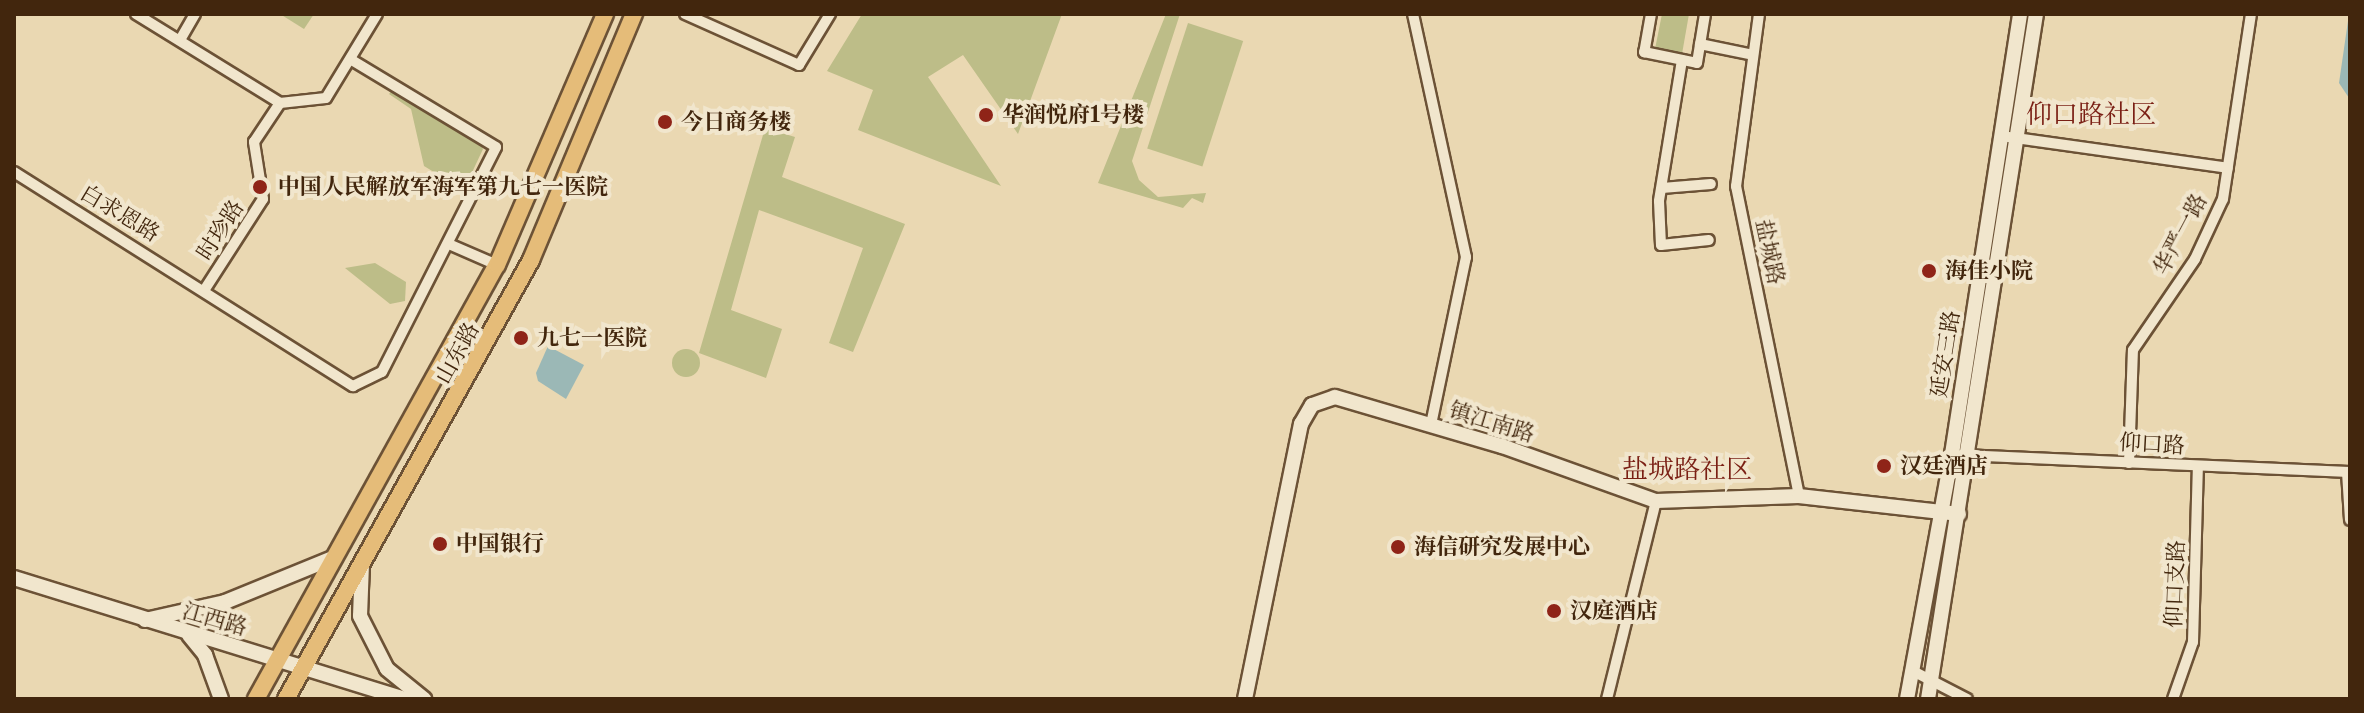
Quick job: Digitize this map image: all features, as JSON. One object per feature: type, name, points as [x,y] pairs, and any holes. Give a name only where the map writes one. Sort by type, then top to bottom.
[{"type":"main road","name":"山东路","points":[[256,699],[497,265],[605,14]]},
{"type":"main road","name":"山东路","points":[[286,699],[531,260],[634,14]]},
{"type":"main road","name":"延安三路","points":[[1928,699],[1968,455],[2008,138],[2020,14]]},
{"type":"main road","name":"延安三路","points":[[1907,699],[2008,138],[2036,14]]},
{"type":"main road","name":"镇江南路","points":[[1245,699],[1301,424],[1312,405],[1335,397],[1431,425],[1656,501],[1799,496],[1959,514]]},
{"type":"main road","points":[[141,621],[225,602],[333,558]]},
{"type":"main road","points":[[362,562],[360,616],[387,669],[424,699]]},
{"type":"main road","name":"江西路","points":[[14,578],[141,621],[406,699]]},
{"type":"main road","points":[[188,635],[205,655],[221,699]]},
{"type":"street","points":[[136,14],[280,103],[326,98],[377,14]]},
{"type":"street","points":[[180,40],[195,14]]},
{"type":"street","points":[[685,14],[799,65],[830,14]]},
{"type":"street","points":[[1413,14],[1466,257],[1431,425]]},
{"type":"street","points":[[1651,14],[1644,52],[1697,63],[1705,14]]},
{"type":"street","name":"盐城路","points":[[1759,14],[1736,186],[1799,496]]},
{"type":"street","name":"华严一路","points":[[2129,463],[2133,350],[2195,259],[2223,199],[2251,14]]},
{"type":"street","points":[[1700,44],[1753,55]]},
{"type":"street","points":[[350,59],[496,147],[451,245],[497,265]]},
{"type":"street","points":[[1682,60],[1662,188],[1661,245],[1709,240]]},
{"type":"street","name":"时珍路","points":[[205,289],[263,199],[254,142],[280,103]]},
{"type":"street","points":[[2008,138],[2228,168]]},
{"type":"street","name":"白求恩路","points":[[14,172],[205,289],[353,386],[382,372],[451,245]]},
{"type":"street","points":[[1662,188],[1711,184]]},
{"type":"street","name":"仰口路","points":[[1952,454],[2348,472]]},
{"type":"street","name":"仰口支路","points":[[2173,699],[2193,642],[2198,466]]},
{"type":"street","points":[[2348,472],[2350,520]]},
{"type":"street","points":[[1607,699],[1656,501]]},
{"type":"street","points":[[1911,670],[1967,699]]},
{"type":"green space","points":[[280,14],[314,14],[304,29]]},
{"type":"green space","points":[[862,14],[1062,14],[1018,134],[963,55],[928,77],[1001,186],[858,130],[873,90],[827,71]]},
{"type":"green space","points":[[1166,14],[1180,14],[1132,161],[1139,180],[1158,197],[1206,193],[1203,203],[1192,198],[1183,208],[1098,183]]},
{"type":"green space","points":[[1662,14],[1689,14],[1682,54],[1655,49]]},
{"type":"green space","points":[[1188,23],[1243,41],[1202,166],[1147,149]]},
{"type":"green space","points":[[394,88],[477,139],[483,149],[468,181],[455,185],[424,166],[411,109],[389,94]]},
{"type":"green space","points":[[765,128],[795,137],[782,177],[905,224],[853,352],[829,343],[863,248],[759,210],[731,310],[782,329],[766,378],[699,353]]},
{"type":"green space","points":[[375,263],[406,282],[405,301],[390,304],[345,268]]},
{"type":"green space","points":[[686,349],[696,353],[700,363],[696,373],[686,377],[676,373],[672,363],[676,353]]},
{"type":"water","points":[[2350,14],[2349,98],[2339,83]]},
{"type":"water","points":[[548,346],[584,365],[566,399],[538,381],[536,373]]},
{"type":"place","name":"华润悦府1号楼","points":[[986,115]]},
{"type":"place","name":"今日商务楼","points":[[665,122]]},
{"type":"place","name":"中国人民解放军海军第九七一医院","points":[[260,187]]},
{"type":"place","name":"海佳小院","points":[[1929,271]]},
{"type":"place","name":"九七一医院","points":[[521,338]]},
{"type":"place","name":"汉廷酒店","points":[[1884,466]]},
{"type":"place","name":"中国银行","points":[[440,544]]},
{"type":"place","name":"海信研究发展中心","points":[[1398,547]]},
{"type":"place","name":"汉庭酒店","points":[[1554,611]]},
{"type":"district","name":"仰口路社区","points":[[2091,115]]},
{"type":"district","name":"盐城路社区","points":[[1687,470]]}]
